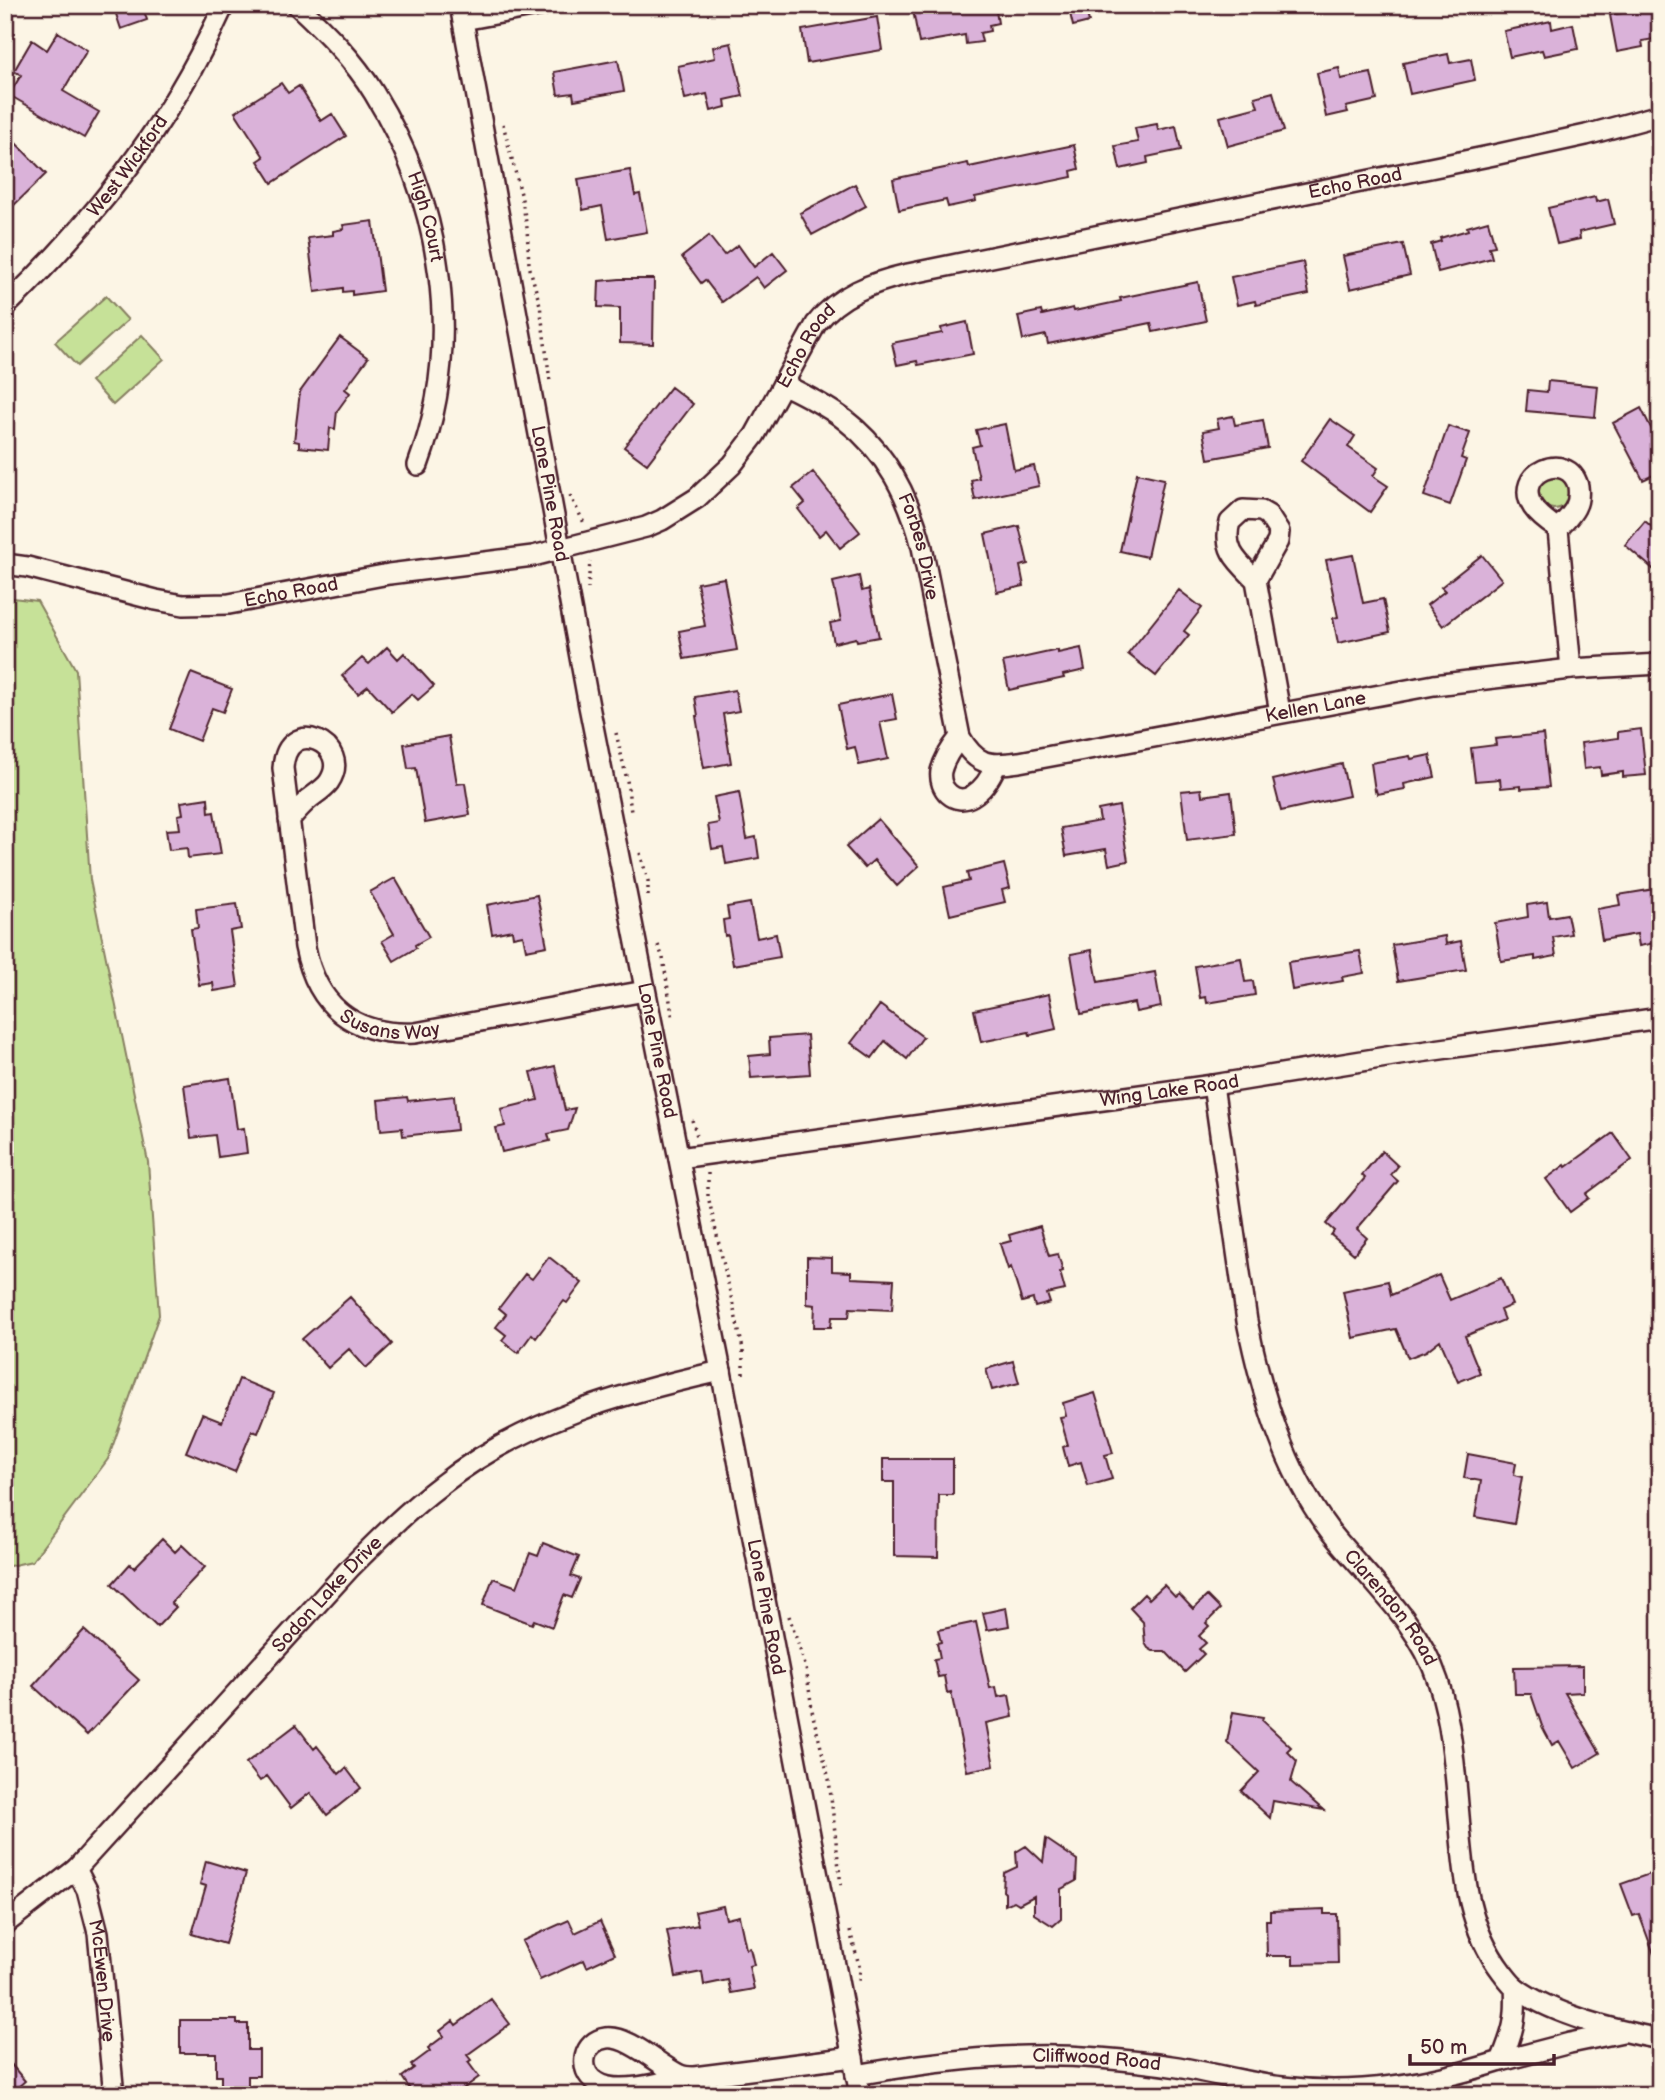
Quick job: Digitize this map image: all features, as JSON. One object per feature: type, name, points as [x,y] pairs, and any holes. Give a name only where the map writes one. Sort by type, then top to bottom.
[{"type":"street","name":"West Wickford","points":[[5,307],[56,257],[131,165],[180,90],[224,5]]},
{"type":"street","name":"High Court","points":[[297,5],[342,51],[373,92],[408,157],[430,222],[440,288],[442,362],[429,437],[418,465]]},
{"type":"street","points":[[462,13],[543,5]]},
{"type":"street","name":"Lone Pine Road","points":[[462,13],[589,706],[721,1371],[860,2095]]},
{"type":"street","name":"Echo Road","points":[[5,564],[183,605],[229,604],[423,568],[523,557],[646,527],[678,511],[720,478],[745,449],[812,330],[833,305],[860,290],[894,277],[1467,161],[1598,132],[1660,115]]},
{"type":"street","name":"Forbes Drive","points":[[783,384],[845,420],[878,453],[903,491],[915,521],[925,560],[960,737],[967,749],[977,758],[996,765]]},
{"type":"street","points":[[1558,529],[1571,669]]},
{"type":"street","points":[[1256,580],[1280,712]]},
{"type":"street","name":"Kellen Lane","points":[[996,765],[1434,685],[1571,669],[1660,664]]},
{"type":"street","points":[[960,737],[942,769],[941,779],[946,792],[955,798],[964,799],[973,795],[991,777],[996,765]]},
{"type":"street","name":"Susans Way","points":[[289,820],[308,964],[330,1003],[353,1022],[383,1032],[415,1033],[645,991]]},
{"type":"street","name":"Wing Lake Road","points":[[679,1158],[1213,1085],[1660,1018]]},
{"type":"street","name":"Clarendon Road","points":[[1213,1085],[1247,1321],[1254,1358],[1272,1420],[1281,1444],[1328,1528],[1401,1616],[1429,1660],[1440,1689],[1450,1733],[1464,1876],[1469,1905],[1479,1932],[1491,1955],[1515,1987],[1542,2003],[1624,2032],[1660,2039]]},
{"type":"street","name":"Sodon Lake Drive","points":[[5,1924],[76,1868],[342,1577],[385,1534],[442,1484],[489,1452],[549,1422],[630,1394],[721,1371]]},
{"type":"street","name":"McEwen Drive","points":[[76,1868],[87,1890],[98,1933],[114,2095]]},
{"type":"street","points":[[1501,2061],[1512,2035],[1517,2012],[1515,1987]]},
{"type":"street","name":"Cliffwood Road","points":[[681,2076],[951,2061],[1096,2057],[1179,2067],[1282,2087],[1348,2090],[1400,2086],[1464,2073],[1570,2043],[1624,2032]]},
{"type":"path","points":[[501,113],[521,194],[527,228],[529,265],[540,305],[551,383]]},
{"type":"path","points":[[569,491],[584,523]]},
{"type":"path","points":[[794,1630],[806,1668],[813,1716],[829,1779],[843,1897]]},
{"type":"path","points":[[848,1923],[860,1969],[859,1985]]},
{"type":"green space","points":[[106,296],[128,320],[77,366],[55,342]]},
{"type":"green space","points":[[142,335],[164,359],[113,405],[91,381]]},
{"type":"green space","points":[[1554,477],[1565,482],[1570,493],[1565,504],[1554,509],[1543,504],[1538,493],[1543,482]]},
{"type":"green space","points":[[5,597],[37,601],[76,670],[90,880],[148,1162],[159,1315],[108,1459],[32,1561],[5,1567]]},
{"type":"building","points":[[113,5],[142,5],[147,20],[121,29]]},
{"type":"building","points":[[943,5],[995,5],[998,23],[989,25],[990,31],[980,33],[982,42],[966,44],[965,35],[919,43],[913,10]]},
{"type":"building","points":[[1068,5],[1085,5],[1089,22],[1073,26]]},
{"type":"building","points":[[1660,7],[1660,38],[1642,41],[1643,47],[1617,52],[1610,15]]},
{"type":"building","points":[[877,17],[882,50],[807,63],[802,30]]},
{"type":"building","points":[[1551,21],[1552,29],[1573,24],[1578,49],[1544,56],[1542,50],[1510,57],[1504,31]]},
{"type":"building","points":[[58,32],[87,50],[63,91],[99,112],[84,138],[9,95],[21,75],[14,71],[32,40],[47,50]]},
{"type":"building","points":[[731,43],[743,96],[725,100],[726,107],[711,111],[707,94],[685,99],[678,66],[715,58],[713,47]]},
{"type":"building","points":[[1448,54],[1450,63],[1471,59],[1475,80],[1410,94],[1403,63]]},
{"type":"building","points":[[618,60],[624,91],[574,100],[573,93],[558,95],[554,72]]},
{"type":"building","points":[[1339,68],[1341,79],[1371,73],[1377,100],[1346,107],[1348,112],[1326,117],[1317,73]]},
{"type":"building","points":[[281,83],[288,93],[299,86],[321,121],[332,114],[346,136],[272,183],[258,161],[264,157],[235,112]]},
{"type":"building","points":[[1273,92],[1284,131],[1228,146],[1220,117],[1258,107],[1255,97]]},
{"type":"building","points":[[1157,124],[1158,130],[1176,126],[1181,150],[1147,157],[1148,163],[1120,169],[1115,146],[1138,142],[1135,128]]},
{"type":"building","points":[[5,132],[46,174],[5,214]]},
{"type":"building","points":[[1074,145],[1079,169],[1071,171],[1072,177],[975,197],[976,201],[948,207],[946,200],[899,210],[893,179],[968,163],[969,167]]},
{"type":"building","points":[[630,170],[635,195],[640,194],[647,232],[608,239],[602,206],[583,210],[578,179]]},
{"type":"building","points":[[855,184],[866,206],[812,235],[800,213]]},
{"type":"building","points":[[1595,197],[1596,202],[1608,199],[1614,224],[1579,232],[1580,239],[1557,244],[1548,208]]},
{"type":"building","points":[[373,221],[382,291],[352,295],[352,291],[343,292],[343,288],[315,292],[308,238],[333,235],[333,231],[344,229],[343,225]]},
{"type":"building","points":[[1488,221],[1495,246],[1489,247],[1492,258],[1438,272],[1431,244],[1441,241],[1440,238],[1468,230],[1467,227]]},
{"type":"building","points":[[709,236],[724,255],[738,245],[754,267],[773,252],[787,270],[764,288],[756,277],[722,302],[705,280],[701,283],[682,257]]},
{"type":"building","points":[[1403,244],[1410,275],[1350,289],[1343,256]]},
{"type":"building","points":[[1303,262],[1309,294],[1256,305],[1255,301],[1237,305],[1231,277]]},
{"type":"building","points":[[654,279],[653,344],[620,343],[620,308],[598,307],[599,281]]},
{"type":"building","points":[[1198,282],[1206,321],[1153,332],[1151,323],[1048,344],[1046,335],[1023,340],[1018,316],[1041,311],[1042,315],[1073,308],[1074,311],[1121,301],[1120,298]]},
{"type":"building","points":[[967,322],[973,354],[918,365],[917,361],[897,365],[892,343],[942,333],[941,328]]},
{"type":"building","points":[[340,337],[368,358],[345,389],[350,393],[337,411],[335,429],[330,428],[328,450],[299,447],[299,442],[294,441],[300,392]]},
{"type":"building","points":[[1548,381],[1598,386],[1595,417],[1526,411],[1528,390],[1547,392]]},
{"type":"building","points":[[671,387],[693,404],[647,464],[624,447]]},
{"type":"building","points":[[1641,408],[1654,434],[1660,431],[1660,448],[1654,451],[1660,462],[1660,472],[1643,480],[1613,423]]},
{"type":"building","points":[[1233,416],[1235,425],[1263,420],[1268,448],[1208,459],[1203,431],[1219,428],[1217,419]]},
{"type":"building","points":[[1330,419],[1355,436],[1348,447],[1378,468],[1373,476],[1388,486],[1370,512],[1301,461]]},
{"type":"building","points":[[1005,424],[1014,470],[1034,466],[1039,486],[975,500],[971,480],[979,478],[972,447],[980,445],[976,430]]},
{"type":"building","points":[[1448,426],[1470,433],[1461,458],[1466,460],[1450,505],[1424,496]]},
{"type":"building","points":[[813,472],[860,532],[840,548],[826,530],[819,536],[798,509],[805,503],[793,488]]},
{"type":"building","points":[[1137,473],[1164,479],[1147,557],[1120,551]]},
{"type":"building","points":[[1645,521],[1660,534],[1660,575],[1625,545]]},
{"type":"building","points":[[1019,526],[1028,564],[1020,566],[1024,586],[997,592],[985,534]]},
{"type":"building","points":[[1353,555],[1363,603],[1383,599],[1390,632],[1338,643],[1333,618],[1338,617],[1326,560]]},
{"type":"building","points":[[1482,555],[1502,580],[1443,626],[1427,605],[1445,591],[1441,587]]},
{"type":"building","points":[[859,576],[862,591],[869,589],[879,637],[834,643],[830,623],[841,621],[833,582]]},
{"type":"building","points":[[724,578],[737,650],[684,659],[679,631],[705,626],[697,583]]},
{"type":"building","points":[[1179,590],[1202,608],[1184,631],[1189,635],[1156,676],[1128,654]]},
{"type":"building","points":[[387,647],[398,659],[404,653],[434,686],[418,700],[412,694],[392,712],[368,686],[358,694],[342,676],[362,658],[369,664]]},
{"type":"building","points":[[1081,648],[1085,670],[1063,675],[1064,678],[1009,690],[1003,662]]},
{"type":"building","points":[[191,673],[232,689],[223,712],[212,708],[199,741],[169,729]]},
{"type":"building","points":[[735,690],[739,711],[723,714],[731,763],[704,768],[695,697]]},
{"type":"building","points":[[892,694],[897,719],[880,722],[888,759],[859,765],[855,747],[847,749],[838,705]]},
{"type":"building","points":[[1641,729],[1646,775],[1623,777],[1623,772],[1601,775],[1600,767],[1584,769],[1581,743],[1618,738],[1618,732]]},
{"type":"building","points":[[1543,734],[1549,787],[1501,788],[1500,779],[1475,781],[1471,748],[1496,745],[1495,739]]},
{"type":"building","points":[[449,736],[457,784],[465,783],[470,815],[425,823],[416,768],[408,769],[404,744]]},
{"type":"building","points":[[1430,755],[1435,777],[1404,784],[1405,789],[1377,794],[1371,763]]},
{"type":"building","points":[[1342,764],[1349,796],[1281,811],[1273,780]]},
{"type":"building","points":[[1201,789],[1202,796],[1231,792],[1236,834],[1187,840],[1181,791]]},
{"type":"building","points":[[739,792],[747,839],[756,837],[759,858],[726,864],[723,847],[712,849],[708,825],[719,823],[714,797]]},
{"type":"building","points":[[208,798],[209,813],[214,812],[221,854],[188,858],[187,848],[169,850],[166,830],[180,829],[178,815],[183,814],[181,802]]},
{"type":"building","points":[[1119,806],[1128,861],[1109,865],[1106,849],[1066,856],[1061,828],[1100,821],[1098,810]]},
{"type":"building","points":[[878,819],[919,866],[897,886],[874,860],[865,868],[846,847]]},
{"type":"building","points":[[1004,864],[1010,888],[1002,890],[1005,902],[950,915],[944,887],[969,881],[967,873]]},
{"type":"building","points":[[395,878],[429,937],[394,961],[382,941],[394,934],[370,892]]},
{"type":"building","points":[[1655,889],[1660,915],[1660,942],[1639,946],[1637,934],[1602,940],[1597,909],[1620,905],[1618,895]]},
{"type":"building","points":[[537,895],[547,946],[526,950],[523,935],[513,937],[512,930],[492,934],[487,905]]},
{"type":"building","points":[[1547,902],[1549,917],[1567,914],[1571,934],[1553,937],[1556,956],[1501,961],[1495,923],[1528,917],[1527,905]]},
{"type":"building","points":[[750,903],[757,938],[776,934],[780,957],[733,965],[723,920],[729,919],[727,907]]},
{"type":"building","points":[[237,904],[241,929],[230,931],[238,987],[214,991],[213,983],[199,985],[191,929],[198,928],[196,909]]},
{"type":"building","points":[[1445,936],[1446,944],[1461,941],[1466,970],[1398,981],[1392,945]]},
{"type":"building","points":[[1092,950],[1098,982],[1155,972],[1161,1007],[1136,1012],[1134,1003],[1081,1014],[1071,954]]},
{"type":"building","points":[[1360,951],[1364,973],[1342,977],[1343,981],[1292,990],[1288,962]]},
{"type":"building","points":[[1241,958],[1245,982],[1253,981],[1255,995],[1207,1003],[1206,997],[1200,998],[1195,966]]},
{"type":"building","points":[[1049,994],[1056,1029],[981,1042],[974,1010]]},
{"type":"building","points":[[880,1005],[923,1037],[907,1059],[885,1041],[872,1058],[851,1043]]},
{"type":"building","points":[[807,1035],[810,1074],[751,1078],[749,1056],[770,1054],[769,1038]]},
{"type":"building","points":[[555,1066],[565,1110],[575,1108],[568,1130],[548,1134],[550,1141],[502,1152],[496,1128],[505,1126],[501,1109],[538,1100],[531,1072]]},
{"type":"building","points":[[230,1078],[237,1129],[244,1128],[247,1153],[218,1157],[215,1135],[191,1138],[184,1085]]},
{"type":"building","points":[[454,1096],[457,1130],[403,1136],[402,1128],[381,1130],[378,1100],[407,1097],[408,1101]]},
{"type":"building","points":[[1613,1133],[1632,1160],[1586,1194],[1589,1198],[1570,1212],[1546,1179]]},
{"type":"building","points":[[1382,1151],[1398,1166],[1391,1175],[1398,1181],[1357,1229],[1367,1238],[1354,1254],[1331,1235],[1334,1231],[1326,1224],[1365,1178],[1362,1175]]},
{"type":"building","points":[[1040,1226],[1049,1256],[1058,1254],[1065,1290],[1047,1294],[1050,1303],[1035,1307],[1033,1299],[1022,1302],[1011,1267],[1008,1269],[1000,1244],[1011,1241],[1009,1235]]},
{"type":"building","points":[[549,1257],[582,1283],[567,1303],[564,1301],[536,1338],[532,1334],[518,1353],[502,1340],[506,1335],[496,1327],[506,1314],[499,1308],[525,1274],[532,1279]]},
{"type":"building","points":[[807,1257],[832,1258],[832,1271],[851,1272],[851,1278],[894,1280],[892,1310],[850,1308],[849,1317],[832,1317],[831,1327],[814,1327],[815,1305],[807,1304]]},
{"type":"building","points":[[1439,1275],[1450,1300],[1501,1278],[1512,1305],[1500,1310],[1504,1320],[1465,1336],[1480,1373],[1458,1382],[1440,1340],[1426,1351],[1408,1358],[1396,1329],[1353,1338],[1343,1291],[1388,1281],[1391,1295]]},
{"type":"building","points":[[350,1297],[392,1344],[366,1368],[349,1349],[328,1368],[302,1339]]},
{"type":"building","points":[[1013,1361],[1019,1383],[992,1390],[986,1369]]},
{"type":"building","points":[[239,1379],[274,1393],[258,1433],[252,1431],[235,1472],[186,1452],[202,1414],[222,1422]]},
{"type":"building","points":[[1095,1393],[1113,1453],[1105,1455],[1112,1479],[1088,1486],[1081,1462],[1068,1466],[1063,1447],[1068,1445],[1060,1417],[1066,1416],[1063,1403]]},
{"type":"building","points":[[1468,1454],[1516,1463],[1514,1475],[1522,1477],[1514,1524],[1475,1517],[1481,1481],[1464,1478]]},
{"type":"building","points":[[883,1459],[953,1459],[953,1495],[939,1495],[938,1557],[894,1556],[894,1482],[883,1482]]},
{"type":"building","points":[[162,1539],[175,1552],[182,1545],[205,1567],[171,1603],[176,1607],[157,1627],[112,1584],[130,1564],[134,1568]]},
{"type":"building","points":[[543,1543],[579,1557],[571,1576],[580,1579],[572,1598],[564,1595],[552,1627],[534,1620],[532,1624],[483,1605],[493,1578],[517,1587],[530,1553],[538,1556]]},
{"type":"building","points":[[1164,1585],[1175,1597],[1179,1594],[1193,1609],[1207,1596],[1220,1609],[1206,1623],[1209,1626],[1199,1636],[1206,1643],[1199,1649],[1204,1654],[1185,1672],[1165,1651],[1148,1648],[1143,1622],[1130,1608],[1144,1594],[1149,1599]]},
{"type":"building","points":[[1006,1608],[1009,1626],[987,1630],[983,1613]]},
{"type":"building","points":[[976,1622],[990,1688],[996,1687],[998,1697],[1009,1695],[1013,1717],[986,1723],[994,1766],[967,1771],[951,1692],[947,1693],[944,1676],[938,1677],[934,1659],[940,1658],[937,1643],[941,1642],[938,1630]]},
{"type":"building","points":[[84,1630],[139,1680],[87,1735],[33,1686]]},
{"type":"building","points":[[1583,1666],[1583,1692],[1565,1693],[1600,1753],[1575,1768],[1559,1741],[1552,1745],[1531,1694],[1515,1694],[1514,1667]]},
{"type":"building","points":[[1233,1712],[1263,1717],[1262,1720],[1291,1747],[1287,1751],[1297,1761],[1291,1782],[1323,1810],[1273,1801],[1270,1818],[1241,1791],[1259,1772],[1227,1742]]},
{"type":"building","points":[[296,1725],[314,1749],[317,1746],[339,1774],[346,1768],[361,1788],[327,1815],[310,1793],[291,1808],[267,1776],[260,1781],[246,1763]]},
{"type":"building","points":[[1046,1839],[1077,1860],[1076,1881],[1061,1889],[1061,1919],[1053,1926],[1034,1914],[1034,1896],[1019,1904],[1014,1901],[1005,1905],[1003,1891],[1004,1873],[1017,1867],[1016,1852],[1026,1846],[1043,1862]]},
{"type":"building","points":[[206,1861],[246,1873],[225,1944],[192,1934],[206,1886],[200,1884]]},
{"type":"building","points":[[1655,1872],[1660,1886],[1658,1965],[1639,1914],[1633,1916],[1621,1884]]},
{"type":"building","points":[[723,1906],[726,1919],[739,1916],[746,1949],[750,1948],[754,1965],[749,1966],[754,1989],[731,1993],[728,1980],[704,1985],[702,1972],[676,1977],[667,1931],[698,1925],[695,1912]]},
{"type":"building","points":[[1324,1909],[1324,1914],[1337,1914],[1338,1963],[1293,1964],[1293,1956],[1267,1956],[1266,1920],[1270,1920],[1270,1911]]},
{"type":"building","points":[[569,1920],[575,1933],[600,1921],[615,1954],[587,1967],[584,1960],[540,1980],[522,1941]]},
{"type":"building","points":[[491,1999],[510,2024],[467,2055],[471,2060],[468,2062],[479,2077],[455,2095],[414,2095],[402,2077],[414,2068],[411,2065],[444,2036],[440,2031],[453,2021],[456,2025]]},
{"type":"building","points":[[180,2020],[237,2020],[237,2024],[248,2024],[248,2050],[259,2050],[259,2076],[248,2076],[248,2095],[221,2095],[221,2076],[216,2076],[216,2053],[180,2053]]},
{"type":"building","points":[[5,2057],[25,2081],[9,2095],[5,2095]]}]
